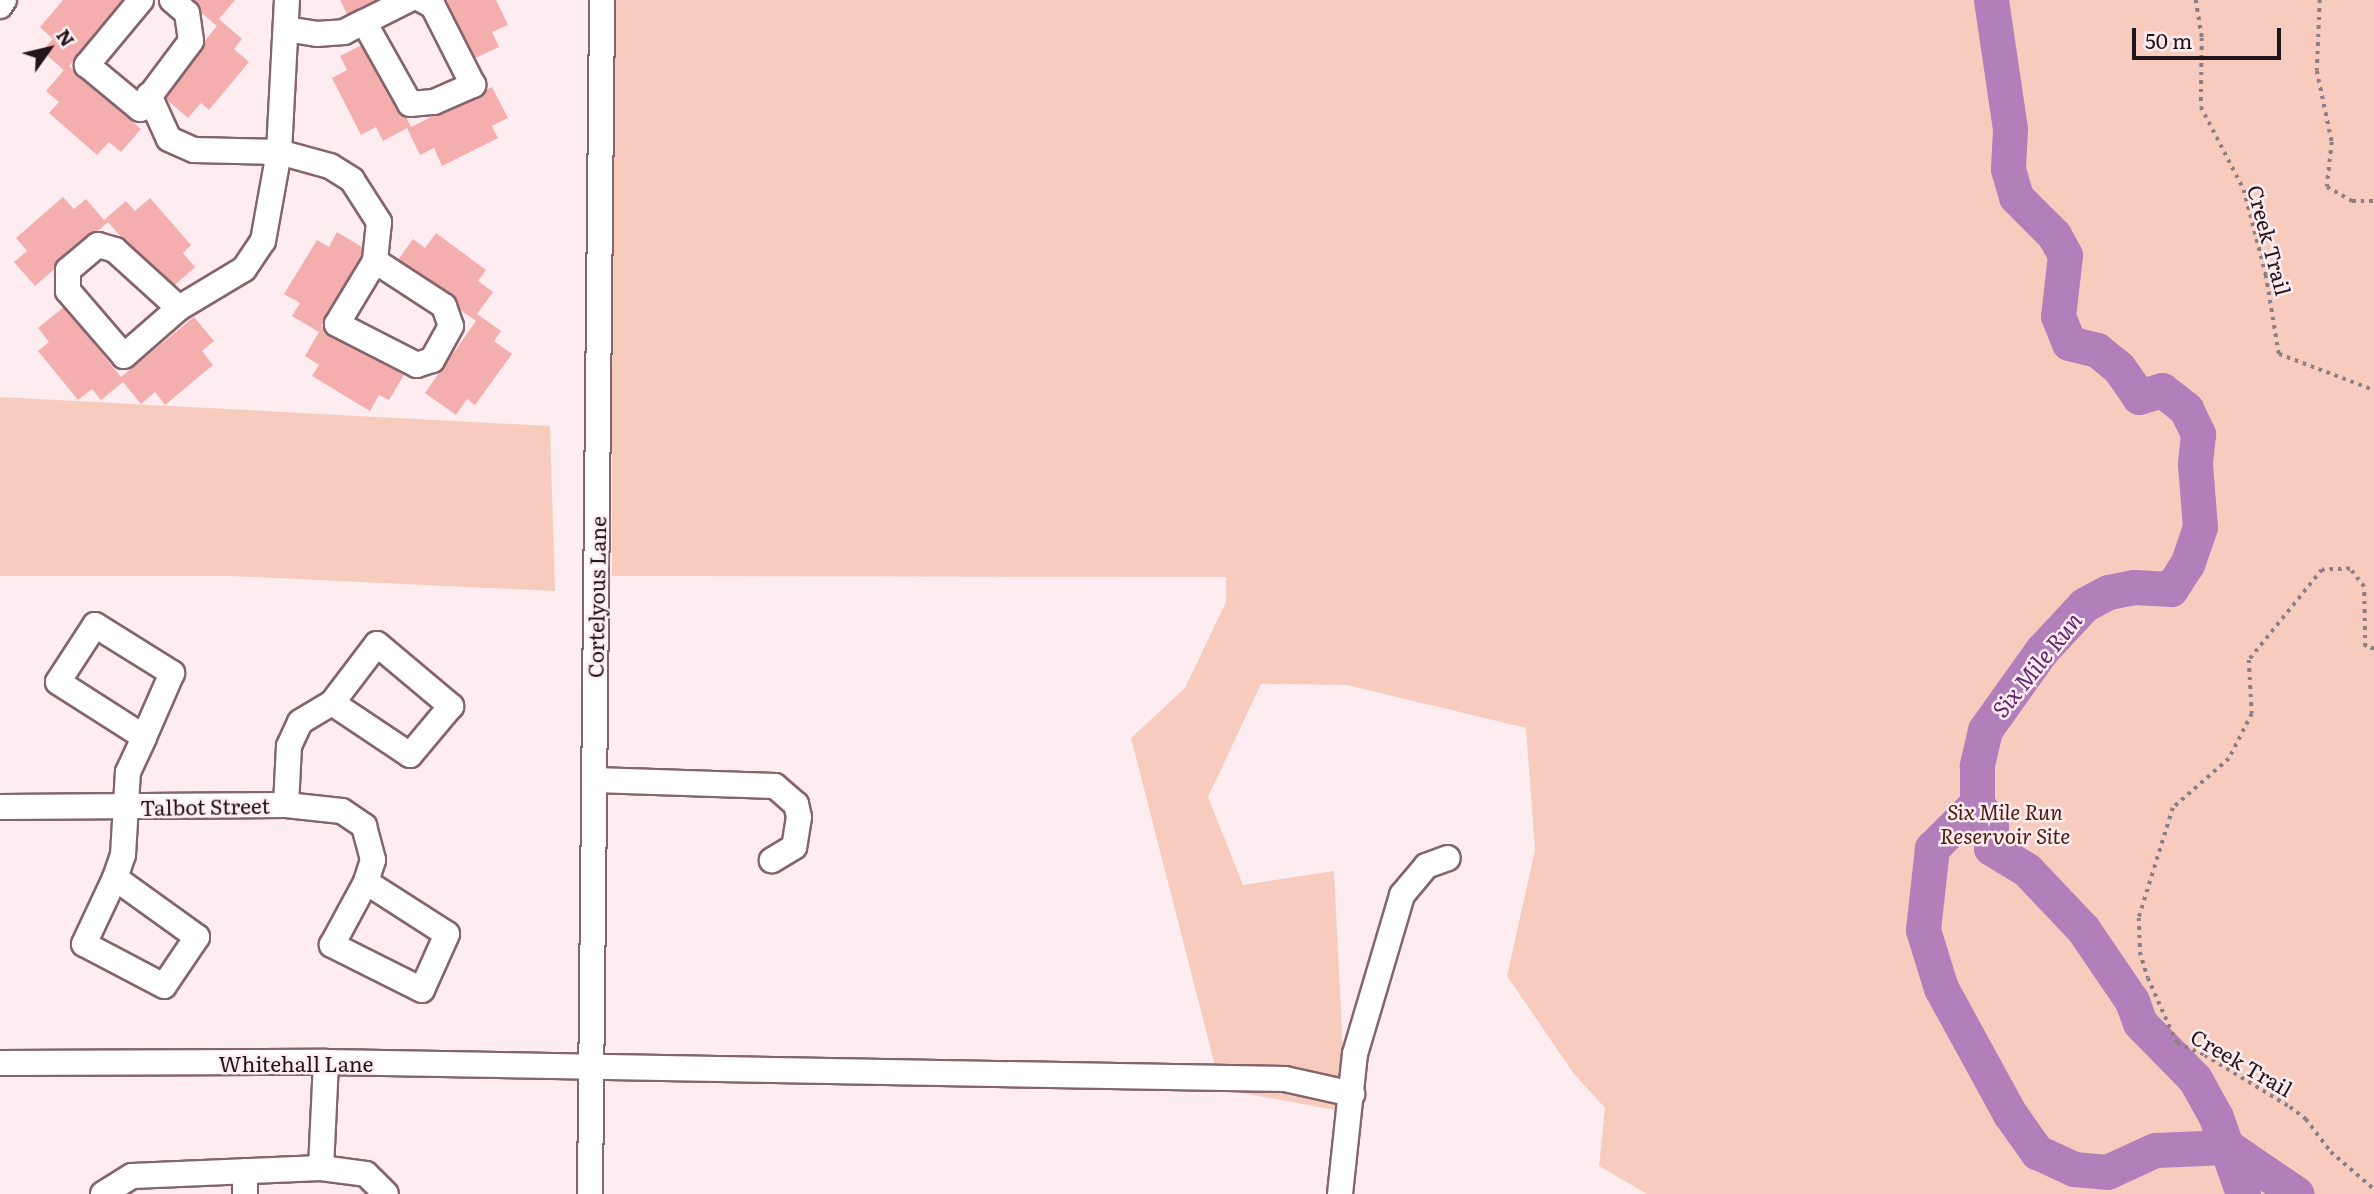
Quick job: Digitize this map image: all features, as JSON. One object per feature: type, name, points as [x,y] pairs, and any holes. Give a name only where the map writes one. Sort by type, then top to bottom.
[{"type":"street","points":[[0,5],[4,0]]},
{"type":"street","points":[[141,0],[87,65],[140,109],[191,41],[187,13],[172,0]]},
{"type":"street","points":[[179,308],[115,250],[98,245],[68,270],[68,291],[124,356],[179,308],[244,269],[263,241],[279,152],[287,0]]},
{"type":"street","points":[[286,29],[330,33],[363,22],[408,0]]},
{"type":"street","points":[[363,22],[410,104],[434,102],[473,85],[433,6],[422,0]]},
{"type":"street","name":"Cortelyous Lane","points":[[590,1194],[602,0]]},
{"type":"street","points":[[149,95],[169,139],[194,150],[279,152],[330,166],[352,180],[379,222],[374,261],[337,324],[416,365],[432,360],[451,326],[444,306],[374,261]]},
{"type":"street","name":"Talbot Street","points":[[115,878],[197,937],[164,986],[84,944],[123,855],[128,772],[144,737],[173,673],[95,625],[58,682],[144,737]]},
{"type":"street","name":"Talbot Street","points":[[286,805],[289,746],[300,722],[332,703],[377,643],[452,706],[410,755],[332,703]]},
{"type":"street","points":[[594,780],[775,786],[796,804],[799,817],[794,847],[772,859]]},
{"type":"street","name":"Talbot Street","points":[[0,807],[286,805],[342,811],[364,826],[373,860],[366,882],[332,945],[422,990],[447,934],[366,882]]},
{"type":"street","points":[[1340,1194],[1355,1054],[1402,895],[1426,866],[1448,858]]},
{"type":"street","points":[[321,1168],[326,1062]]},
{"type":"street","name":"Whitehall Lane","points":[[0,1063],[326,1062],[1285,1079],[1352,1094]]},
{"type":"street","points":[[103,1194],[132,1176],[245,1183],[321,1168],[366,1174],[386,1194]]},
{"type":"path","name":"Creek Trail","points":[[2196,0],[2202,38],[2201,107],[2244,190],[2266,275],[2279,354],[2374,390]]},
{"type":"path","points":[[2320,0],[2317,71],[2332,142],[2327,187],[2352,201],[2374,201]]},
{"type":"path","name":"Creek Trail","points":[[2374,649],[2365,647],[2364,587],[2350,569],[2322,570],[2286,609],[2249,660],[2252,714],[2229,759],[2174,808],[2139,918],[2140,952],[2148,978],[2176,1043],[2206,1055],[2290,1107],[2306,1119],[2331,1152],[2374,1189]]},
{"type":"green space","name":"Six Mile Run Reservoir Site","points":[[607,0],[2374,0],[2374,1194],[1647,1194],[1599,1166],[1605,1108],[1574,1074],[1507,976],[1535,850],[1526,728],[1347,685],[1261,684],[1208,797],[1243,885],[1334,871],[1346,1112],[1221,1089],[1131,738],[1185,688],[1226,602],[1226,577],[612,576],[612,361],[602,361]]},
{"type":"green space","points":[[0,397],[550,426],[555,591],[231,576],[0,576]]},
{"type":"building","points":[[63,0],[127,0],[69,66],[141,129],[121,152],[109,142],[97,155],[49,113],[59,102],[46,91],[64,70],[42,51],[53,39],[40,27]]},
{"type":"building","points":[[186,0],[235,0],[219,19],[242,39],[234,49],[249,62],[209,110],[201,103],[188,118],[160,94],[217,26]]},
{"type":"building","points":[[340,0],[381,0],[348,16]]},
{"type":"building","points":[[442,0],[496,0],[508,25],[492,32],[499,47],[471,60]]},
{"type":"building","points":[[368,42],[411,127],[492,87],[508,118],[492,126],[498,138],[442,166],[434,148],[420,155],[407,128],[383,141],[376,127],[361,135],[332,78],[347,70],[340,56]]},
{"type":"building","points":[[63,197],[74,209],[86,199],[104,220],[126,201],[135,211],[150,198],[191,245],[183,253],[195,267],[168,291],[108,222],[35,286],[14,262],[27,251],[16,238]]},
{"type":"building","points":[[337,232],[367,250],[321,326],[404,375],[389,400],[379,395],[370,411],[312,376],[319,365],[305,356],[319,332],[292,316],[300,303],[284,294],[317,240],[329,247]]},
{"type":"building","points":[[436,233],[486,270],[478,281],[493,292],[477,314],[501,331],[494,341],[512,354],[475,405],[467,399],[456,415],[425,393],[476,321],[395,264],[413,239],[425,248]]},
{"type":"building","points":[[64,307],[121,377],[194,317],[214,341],[202,351],[213,365],[165,405],[155,392],[141,404],[123,382],[101,400],[92,389],[78,400],[38,351],[49,342],[38,328]]},
{"type":"waterway","name":"Six Mile Run","points":[[1991,0],[2010,129],[2008,169],[2016,197],[2054,235],[2065,255],[2058,316],[2069,343],[2097,350],[2119,368],[2139,397],[2162,390],[2186,409],[2198,434],[2195,464],[2200,527],[2187,564],[2171,589],[2134,587],[2108,592],[2084,605],[2042,650],[1985,730],[1977,766],[1977,803],[1991,825],[1991,848],[2027,870],[2083,929],[2132,1001],[2140,1023],[2195,1079],[2216,1117],[2243,1194]]},
{"type":"waterway","name":"Six Mile Run","points":[[1977,803],[1932,848],[1923,930],[1941,988],[2010,1114],[2037,1152],[2074,1169],[2107,1172],[2155,1150],[2228,1147],[2297,1194]]}]
